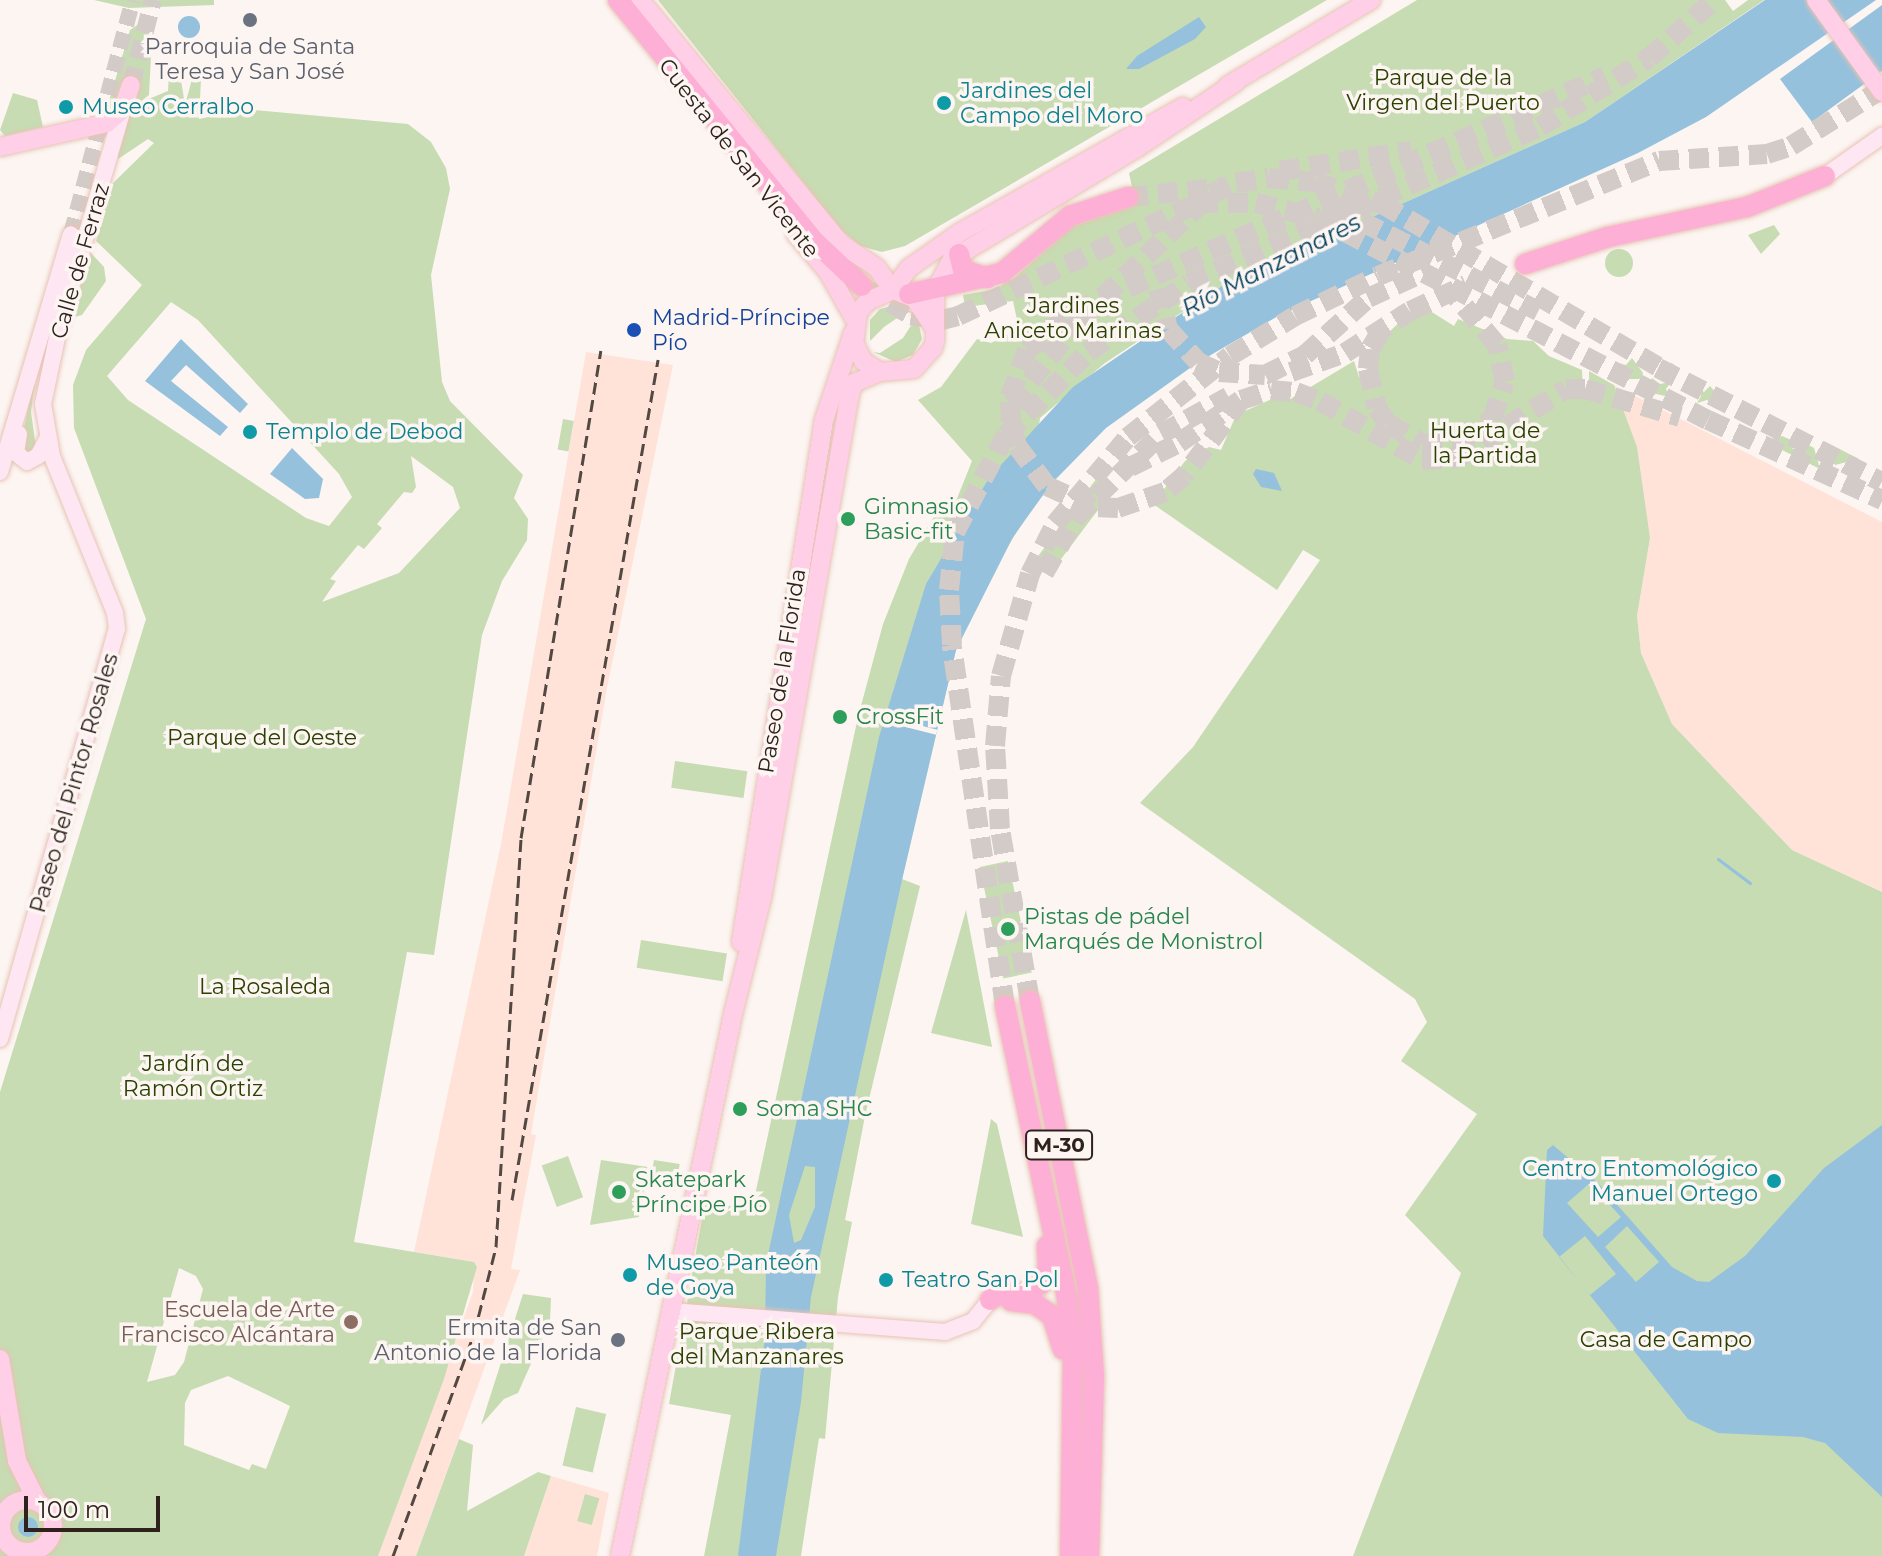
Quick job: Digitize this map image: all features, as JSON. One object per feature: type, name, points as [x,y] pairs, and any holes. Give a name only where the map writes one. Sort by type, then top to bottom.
[{"type":"highway","points":[[618,0],[813,240],[868,277]]},
{"type":"highway","points":[[637,0],[826,242],[868,277]]},
{"type":"highway","points":[[1525,264],[1608,237],[1747,207],[1825,176]]},
{"type":"highway","points":[[901,292],[935,291],[988,278],[1014,265],[1070,216],[1128,197]]},
{"type":"highway","points":[[959,254],[963,270],[988,278]]},
{"type":"highway","name":"M-30","points":[[1030,1001],[1088,1289],[1094,1376],[1089,1556]]},
{"type":"highway","name":"M-30","points":[[1005,1006],[1067,1298],[1073,1420],[1070,1556]]},
{"type":"highway","points":[[990,1300],[1000,1293],[1027,1293],[1046,1276],[1037,1154]]},
{"type":"highway","points":[[990,1300],[1035,1304],[1052,1316],[1062,1338],[1073,1420]]},
{"type":"main road","name":"Cuesta de San Vicente","points":[[618,0],[828,272],[854,326]]},
{"type":"main road","points":[[901,292],[868,301],[854,326],[857,352],[880,372],[899,374],[923,363],[933,348],[935,291],[942,270],[959,254],[1137,148],[1236,82],[1371,0]]},
{"type":"main road","points":[[1816,0],[1877,85]]},
{"type":"main road","points":[[868,277],[909,268],[1129,133],[1236,82]]},
{"type":"main road","name":"Calle de Ferraz","points":[[47,439],[43,404],[59,328],[131,85]]},
{"type":"main road","points":[[0,147],[98,126],[123,109]]},
{"type":"main road","points":[[1825,176],[1882,136]]},
{"type":"main road","name":"Calle de Ferraz","points":[[0,472],[71,234]]},
{"type":"main road","points":[[901,292],[909,268]]},
{"type":"main road","points":[[868,277],[901,292],[935,329]]},
{"type":"main road","name":"Paseo de la Florida","points":[[733,1014],[746,897],[824,420],[854,326]]},
{"type":"main road","name":"Paseo de la Florida","points":[[620,1556],[648,1404],[671,1311],[733,1014],[762,898],[850,394],[854,383],[880,372]]},
{"type":"main road","points":[[18,415],[16,453],[22,460],[38,456],[47,439]]},
{"type":"main road","name":"Paseo del Pintor Rosales","points":[[0,1039],[117,629],[115,613],[47,439]]},
{"type":"main road","points":[[671,1311],[888,1325],[945,1332],[973,1321],[990,1300]]},
{"type":"main road","points":[[0,1359],[17,1461],[37,1501],[50,1513],[54,1530],[48,1543],[33,1554],[9,1550],[1,1527],[17,1461]]},
{"type":"main road","points":[[6,1510],[20,1500],[37,1501]]},
{"type":"shaded area","points":[[586,352],[673,365],[607,688],[531,1134],[536,1135],[511,1269],[520,1270],[416,1556],[378,1556],[473,1292],[474,1262],[414,1252],[501,844]]},
{"type":"shaded area","points":[[1614,385],[1882,522],[1882,892],[1792,850],[1672,724],[1641,653],[1637,616],[1650,538]]},
{"type":"shaded area","points":[[551,1476],[609,1493],[597,1556],[524,1556]]},
{"type":"green space","points":[[94,0],[214,0],[214,5],[129,8]]},
{"type":"green space","name":"Jardines del Campo del Moro","points":[[658,0],[1327,0],[905,246],[882,252],[860,246],[841,230]]},
{"type":"green space","points":[[1417,0],[1725,0],[1733,11],[1748,0],[1764,0],[1585,122],[1229,281],[1105,363],[1040,418],[1027,516],[991,573],[956,650],[902,879],[920,886],[865,1116],[845,1220],[852,1222],[838,1297],[825,1439],[819,1438],[801,1556],[704,1556],[731,1415],[669,1404],[705,1202],[752,1209],[858,717],[883,624],[909,559],[938,510],[956,501],[972,461],[918,400],[941,387],[977,339],[991,343],[1019,329],[1013,301],[965,307],[963,295],[995,289],[1015,277],[1073,226],[1136,205],[1129,173]]},
{"type":"green space","name":"Parque del Oeste","points":[[140,23],[149,27],[152,37],[149,95],[139,103],[168,91],[169,73],[180,74],[185,105],[192,79],[201,79],[199,119],[244,109],[408,124],[431,142],[446,168],[450,189],[431,275],[442,382],[450,401],[523,475],[514,498],[528,519],[527,540],[502,581],[482,635],[434,955],[407,952],[354,1242],[474,1262],[477,1267],[444,1379],[378,1556],[0,1556],[0,1092],[146,619],[74,428],[73,385],[86,350],[142,285],[96,241],[113,183],[154,143],[148,139],[118,159],[115,112],[104,118],[130,30]],"holes":[[[171,302],[198,320],[339,474],[352,497],[329,526],[306,518],[128,400],[107,376]],[[411,456],[453,487],[460,508],[399,573],[322,602],[336,581],[330,579],[358,545],[364,549],[382,528],[377,524],[404,492],[412,493],[416,487]],[[179,1268],[196,1276],[203,1289],[184,1362],[175,1375],[147,1382]],[[228,1376],[290,1406],[266,1469],[252,1464],[249,1470],[184,1445],[185,1403],[191,1390]]]},
{"type":"green space","points":[[13,93],[37,100],[43,127],[5,136],[0,130]]},
{"type":"green space","points":[[1774,225],[1780,234],[1761,254],[1748,235]]},
{"type":"green space","points":[[1619,249],[1629,253],[1633,263],[1629,273],[1619,277],[1609,273],[1605,263],[1609,253]]},
{"type":"green space","points":[[91,253],[104,267],[106,281],[82,315],[71,318]]},
{"type":"green space","name":"Casa de Campo","points":[[1419,304],[1454,326],[1458,319],[1507,339],[1533,341],[1549,356],[1582,370],[1583,393],[1589,392],[1589,371],[1614,385],[1637,447],[1650,538],[1637,616],[1641,653],[1672,724],[1792,850],[1882,892],[1882,1556],[1353,1556],[1461,1273],[1405,1215],[1477,1114],[1401,1061],[1427,1022],[1415,999],[1140,803],[1193,747],[1320,560],[1303,550],[1277,590],[1153,504],[1185,461],[1209,447],[1221,450],[1236,415],[1281,395],[1287,401],[1354,361],[1359,377],[1374,372],[1374,346]]},
{"type":"green space","points":[[896,305],[914,313],[906,312],[870,341],[870,320],[880,309]]},
{"type":"green space","points":[[917,316],[922,339],[913,355],[896,362],[873,352],[880,353],[903,338]]},
{"type":"green space","points":[[1632,358],[1643,373],[1641,379],[1628,379],[1618,368],[1618,363],[1626,365]]},
{"type":"green space","points":[[36,372],[31,412],[36,448],[27,455],[20,446]]},
{"type":"green space","points":[[1652,378],[1660,384],[1671,382],[1666,389],[1670,397],[1647,392]]},
{"type":"green space","points":[[1710,386],[1717,394],[1715,405],[1707,400],[1697,403],[1701,396],[1697,387],[1704,392]]},
{"type":"green space","points":[[563,419],[574,421],[568,451],[558,450]]},
{"type":"green space","points":[[1782,436],[1791,440],[1793,450],[1805,443],[1814,448],[1820,469],[1764,441]]},
{"type":"green space","points":[[1824,441],[1859,459],[1835,465],[1821,445]]},
{"type":"green space","points":[[1097,478],[1113,490],[1053,570],[1037,558]]},
{"type":"green space","points":[[675,761],[747,771],[744,798],[671,788]]},
{"type":"green space","name":"Pistas de pádel Marqués de Monistrol","points":[[1008,861],[1032,973],[1003,979],[980,867]]},
{"type":"green space","points":[[966,910],[992,1047],[931,1033]]},
{"type":"green space","points":[[641,940],[727,954],[723,981],[637,968]]},
{"type":"green space","points":[[991,1119],[997,1124],[1023,1237],[971,1224]]},
{"type":"green space","points":[[568,1156],[583,1197],[557,1207],[542,1166]]},
{"type":"green space","name":"Skatepark Príncipe Pío","points":[[601,1160],[648,1167],[639,1217],[590,1225]]},
{"type":"green space","points":[[654,1160],[680,1164],[675,1191],[650,1187]]},
{"type":"green space","points":[[523,1294],[551,1298],[550,1321],[518,1393],[504,1399],[481,1425]]},
{"type":"green space","points":[[576,1407],[606,1414],[593,1472],[563,1465]]},
{"type":"green space","points":[[459,1439],[473,1445],[467,1511],[538,1472],[551,1476],[524,1556],[416,1556]]},
{"type":"green space","points":[[585,1494],[599,1498],[592,1525],[577,1521]]},
{"type":"water","name":"Río Manzanares","points":[[1765,0],[1876,0],[1706,117],[1638,153],[1278,316],[1197,363],[1106,428],[1051,484],[1013,537],[956,650],[811,1297],[801,1402],[776,1556],[738,1556],[765,1337],[766,1264],[879,737],[926,584],[989,478],[1073,387],[1229,281],[1585,122]],"holes":[[[805,1166],[815,1167],[815,1207],[801,1240],[794,1243],[789,1215]]]},
{"type":"water","points":[[1882,5],[1882,71],[1812,122],[1780,79]]},
{"type":"water","points":[[189,16],[197,19],[200,27],[197,35],[189,38],[181,35],[178,27],[181,19]]},
{"type":"water","points":[[1199,17],[1206,27],[1195,39],[1139,69],[1126,69],[1137,56]]},
{"type":"water","points":[[181,339],[248,404],[240,413],[186,365],[171,381],[228,427],[220,436],[145,381]]},
{"type":"water","points":[[292,448],[323,479],[319,498],[305,499],[270,474]]},
{"type":"water","points":[[1256,469],[1274,473],[1282,491],[1261,487],[1253,474]]},
{"type":"water","points":[[1882,1125],[1882,1497],[1825,1443],[1803,1437],[1718,1433],[1688,1419],[1581,1284],[1590,1295],[1616,1274],[1585,1236],[1559,1257],[1543,1236],[1547,1150],[1553,1145],[1598,1183],[1672,1267],[1697,1281],[1709,1282],[1745,1256],[1824,1168]],"holes":[[[1590,1183],[1621,1217],[1598,1237],[1567,1203]],[[1627,1226],[1659,1262],[1636,1282],[1605,1247]]]},
{"type":"water","points":[[28,1517],[35,1520],[38,1527],[35,1534],[28,1537],[21,1534],[18,1527],[21,1520]]},
{"type":"pier","points":[[882,716],[937,730],[936,735],[881,721]]},
{"type":"waterway","points":[[1718,859],[1750,883]]},
{"type":"tunnel","points":[[71,234],[133,0]]},
{"type":"tunnel","points":[[131,85],[153,0]]},
{"type":"tunnel","points":[[1005,1006],[952,645],[949,590],[955,532],[1006,435],[1088,352],[1189,283],[1540,127],[1649,58],[1714,0]]},
{"type":"tunnel","points":[[1241,400],[1184,476],[1165,492],[1118,508],[1093,507],[1047,486],[1017,446],[1011,422],[1010,397],[1027,350],[1073,312],[1605,76]]},
{"type":"tunnel","points":[[1030,1001],[1000,829],[995,746],[1001,676],[1030,574],[1055,524],[1128,437],[1230,356],[1295,316],[1378,276],[1659,161],[1767,154],[1791,146],[1882,89]]},
{"type":"tunnel","points":[[1280,171],[1411,151]]},
{"type":"tunnel","points":[[1012,404],[1081,318],[1211,194],[1236,183],[1269,178],[1315,182],[1382,204],[1669,373]]},
{"type":"tunnel","points":[[1128,197],[1226,187]]},
{"type":"tunnel","points":[[864,288],[911,315],[942,320],[958,316],[1198,203],[1256,203],[1318,218],[1708,420],[1882,500]]},
{"type":"tunnel","points":[[1335,208],[1538,311]]},
{"type":"tunnel","points":[[1158,289],[1168,329],[1198,362],[1219,372],[1265,375],[1305,355],[1368,298],[1431,269]]},
{"type":"tunnel","points":[[1291,372],[1345,353],[1410,311],[1466,285]]},
{"type":"tunnel","points":[[1381,331],[1370,349],[1368,369],[1377,408],[1388,424],[1422,444],[1461,442],[1492,419],[1505,382],[1497,345],[1453,293]]},
{"type":"tunnel","points":[[1658,368],[1882,482]]},
{"type":"tunnel","points":[[1130,467],[1179,443],[1241,400],[1271,390],[1296,392],[1320,401],[1422,460],[1457,458],[1566,389],[1585,389],[1680,417]]},
{"type":"tunnel","points":[[1044,573],[1076,517],[1161,434],[1228,397]]},
{"type":"railway","points":[[393,1556],[474,1334],[496,1247],[521,838],[601,351]]},
{"type":"railway","points":[[512,1200],[658,360]]},
{"type":"place","name":"Parroquia de Santa Teresa y San José","points":[[250,20]]},
{"type":"place","name":"Jardines del Campo del Moro","points":[[944,103]]},
{"type":"place","name":"Museo Cerralbo","points":[[66,107]]},
{"type":"place","name":"Madrid-Príncipe Pío","points":[[634,330]]},
{"type":"place","name":"Templo de Debod","points":[[250,432]]},
{"type":"place","name":"Gimnasio Basic-fit","points":[[848,519]]},
{"type":"place","name":"CrossFit","points":[[840,717]]},
{"type":"place","name":"Pistas de pádel Marqués de Monistrol","points":[[1008,929]]},
{"type":"place","name":"Soma SHC","points":[[740,1109]]},
{"type":"place","name":"Centro Entomológico Manuel Ortego","points":[[1774,1181]]},
{"type":"place","name":"Skatepark Príncipe Pío","points":[[619,1192]]},
{"type":"place","name":"Museo Panteón de Goya","points":[[630,1275]]},
{"type":"place","name":"Teatro San Pol","points":[[886,1280]]},
{"type":"place","name":"Escuela de Arte Francisco Alcántara","points":[[351,1322]]},
{"type":"place","name":"Ermita de San Antonio de la Florida","points":[[618,1340]]},
{"type":"park label","name":"Parque de la Virgen del Puerto","points":[[1443,90]]},
{"type":"park label","name":"Jardines Aniceto Marinas","points":[[1073,318]]},
{"type":"park label","name":"Huerta de la Partida","points":[[1485,442]]},
{"type":"park label","name":"La Rosaleda","points":[[265,987]]},
{"type":"park label","name":"Jardín de Ramón Ortiz","points":[[193,1076]]},
{"type":"park label","name":"Parque Ribera del Manzanares","points":[[757,1344]]}]
